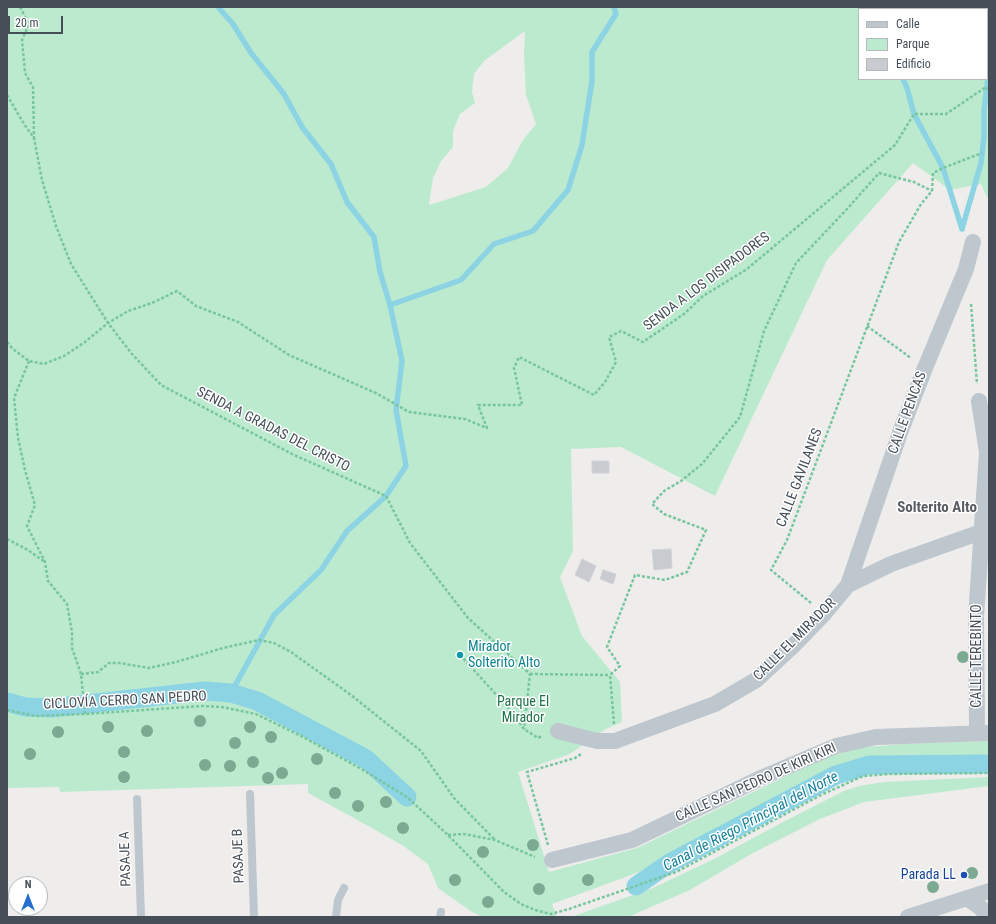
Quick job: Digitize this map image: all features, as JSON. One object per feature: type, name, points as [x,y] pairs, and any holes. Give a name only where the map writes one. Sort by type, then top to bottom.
[{"type":"street","name":"CALLE PENCAS","points":[[848,585],[901,430],[966,269],[973,242]]},
{"type":"street","name":"CALLE TEREBINTO","points":[[978,401],[987,452],[984,542],[976,617],[983,733]]},
{"type":"street","name":"CALLE EL MIRADOR","points":[[558,731],[597,741],[615,741],[715,704],[756,680],[795,644],[824,614],[848,585],[891,564],[984,542]]},
{"type":"street","name":"CALLE SAN PEDRO DE KIRI KIRI","points":[[552,860],[632,840],[763,777],[836,746],[876,737],[983,733]]},
{"type":"street","points":[[908,917],[989,891]]},
{"type":"street","points":[[967,898],[981,908],[988,917]]},
{"type":"lane","name":"PASAJE B","points":[[250,794],[254,917]]},
{"type":"lane","name":"PASAJE A","points":[[137,799],[141,917]]},
{"type":"lane","points":[[336,917],[338,900],[344,888]]},
{"type":"path","name":"SENDA A GRADAS DEL CRISTO","points":[[20,7],[29,24],[22,40],[25,73],[33,88],[34,138],[42,180],[56,226],[69,257],[108,323],[132,354],[161,385],[292,454],[386,496],[410,543],[468,618],[530,674]]},
{"type":"path","name":"SENDA A LOS DISIPADORES","points":[[108,323],[128,312],[152,303],[176,291],[196,306],[238,322],[289,355],[376,393],[409,412],[465,419],[487,428],[478,405],[522,405],[514,368],[520,357],[594,395],[605,382],[616,362],[609,337],[620,331],[643,342],[684,314],[703,296],[747,268],[895,144],[914,114],[946,114],[986,88],[989,90]]},
{"type":"path","name":"SENDA A GRADAS DEL CRISTO","points":[[7,95],[34,138]]},
{"type":"path","points":[[524,729],[530,674],[610,675],[620,666],[607,647],[635,575],[665,580],[687,572],[706,530],[664,514],[652,504],[664,491],[702,464],[740,417],[764,331],[796,263],[879,173],[914,182],[932,191],[933,173],[982,153]]},
{"type":"path","name":"CALLE GAVILANES","points":[[824,614],[770,570],[787,540],[899,242],[921,204],[932,191]]},
{"type":"path","points":[[971,298],[978,401]]},
{"type":"path","points":[[7,342],[29,362],[44,364],[64,356],[85,342],[108,323]]},
{"type":"path","points":[[867,326],[925,368]]},
{"type":"path","points":[[29,362],[14,398],[18,438],[35,505],[27,526],[45,562],[48,581],[67,604],[72,632],[72,648],[81,674],[85,714]]},
{"type":"path","points":[[7,539],[28,550],[45,562]]},
{"type":"path","points":[[81,674],[98,672],[109,663],[119,662],[148,668],[259,640],[274,644],[291,652],[351,695],[421,751],[454,798],[495,840]]},
{"type":"path","points":[[460,654],[513,713],[524,729],[538,738],[558,731]]},
{"type":"path","points":[[610,675],[615,741]]},
{"type":"path","name":"CICLOVÍA CERRO SAN PEDRO","points":[[7,710],[34,716],[202,706],[222,707],[256,714],[310,741],[407,797],[448,835],[504,892],[521,904],[535,910],[551,914],[676,872],[821,795],[863,776],[889,774],[989,773]]},
{"type":"path","points":[[448,835],[464,834],[495,840],[532,857],[552,860],[527,772],[575,758]]},
{"type":"green space","name":"Parque El Mirador","points":[[7,7],[989,7],[989,201],[981,184],[950,190],[913,163],[827,260],[715,496],[621,447],[571,449],[573,551],[560,577],[582,636],[620,682],[622,722],[604,730],[570,754],[518,772],[549,872],[637,848],[801,769],[831,756],[856,748],[903,744],[989,741],[989,760],[870,761],[852,764],[832,771],[642,871],[552,904],[557,917],[483,917],[472,912],[438,888],[428,864],[402,845],[308,793],[308,784],[60,792],[59,787],[7,788]],"holes":[[[525,31],[524,55],[526,95],[536,124],[523,140],[508,168],[486,187],[429,205],[433,178],[441,161],[453,147],[453,131],[460,114],[475,103],[472,92],[474,74],[484,61]]]},
{"type":"green space","points":[[989,777],[989,786],[864,802],[820,819],[751,854],[690,890],[628,917],[571,917],[653,888],[716,858],[844,791],[859,786],[884,782]]},
{"type":"building","points":[[592,461],[609,461],[609,473],[592,473]]},
{"type":"building","points":[[671,549],[672,568],[654,570],[652,550]]},
{"type":"building","points":[[582,559],[596,566],[589,582],[575,575]]},
{"type":"building","points":[[603,570],[616,574],[613,584],[600,579]]},
{"type":"waterway","points":[[218,7],[233,24],[251,53],[284,94],[302,127],[331,164],[347,202],[374,237],[380,272],[390,305],[402,361],[396,410],[406,466],[386,496],[347,531],[321,570],[274,615],[231,693]]},
{"type":"waterway","points":[[390,305],[461,280],[494,244],[533,231],[568,190],[582,145],[592,81],[592,52],[616,14],[614,7]]},
{"type":"waterway","points":[[988,78],[989,70]]},
{"type":"waterway","points":[[903,80],[914,114],[943,168],[962,229]]},
{"type":"waterway","points":[[962,229],[981,163],[984,136],[984,110],[988,80]]},
{"type":"waterway","name":"Canal de Riego Principal del Norte","points":[[7,702],[25,707],[51,708],[204,691],[231,693],[257,701],[366,759],[407,797]]},
{"type":"waterway","name":"Canal de Riego Principal del Norte","points":[[636,886],[668,864],[836,775],[869,765],[989,764]]},
{"type":"place","name":"Mirador Solterito Alto","points":[[460,655]]},
{"type":"place","name":"Parada LL","points":[[964,875]]},
{"type":"district","name":"Solterito Alto","points":[[937,508]]}]
